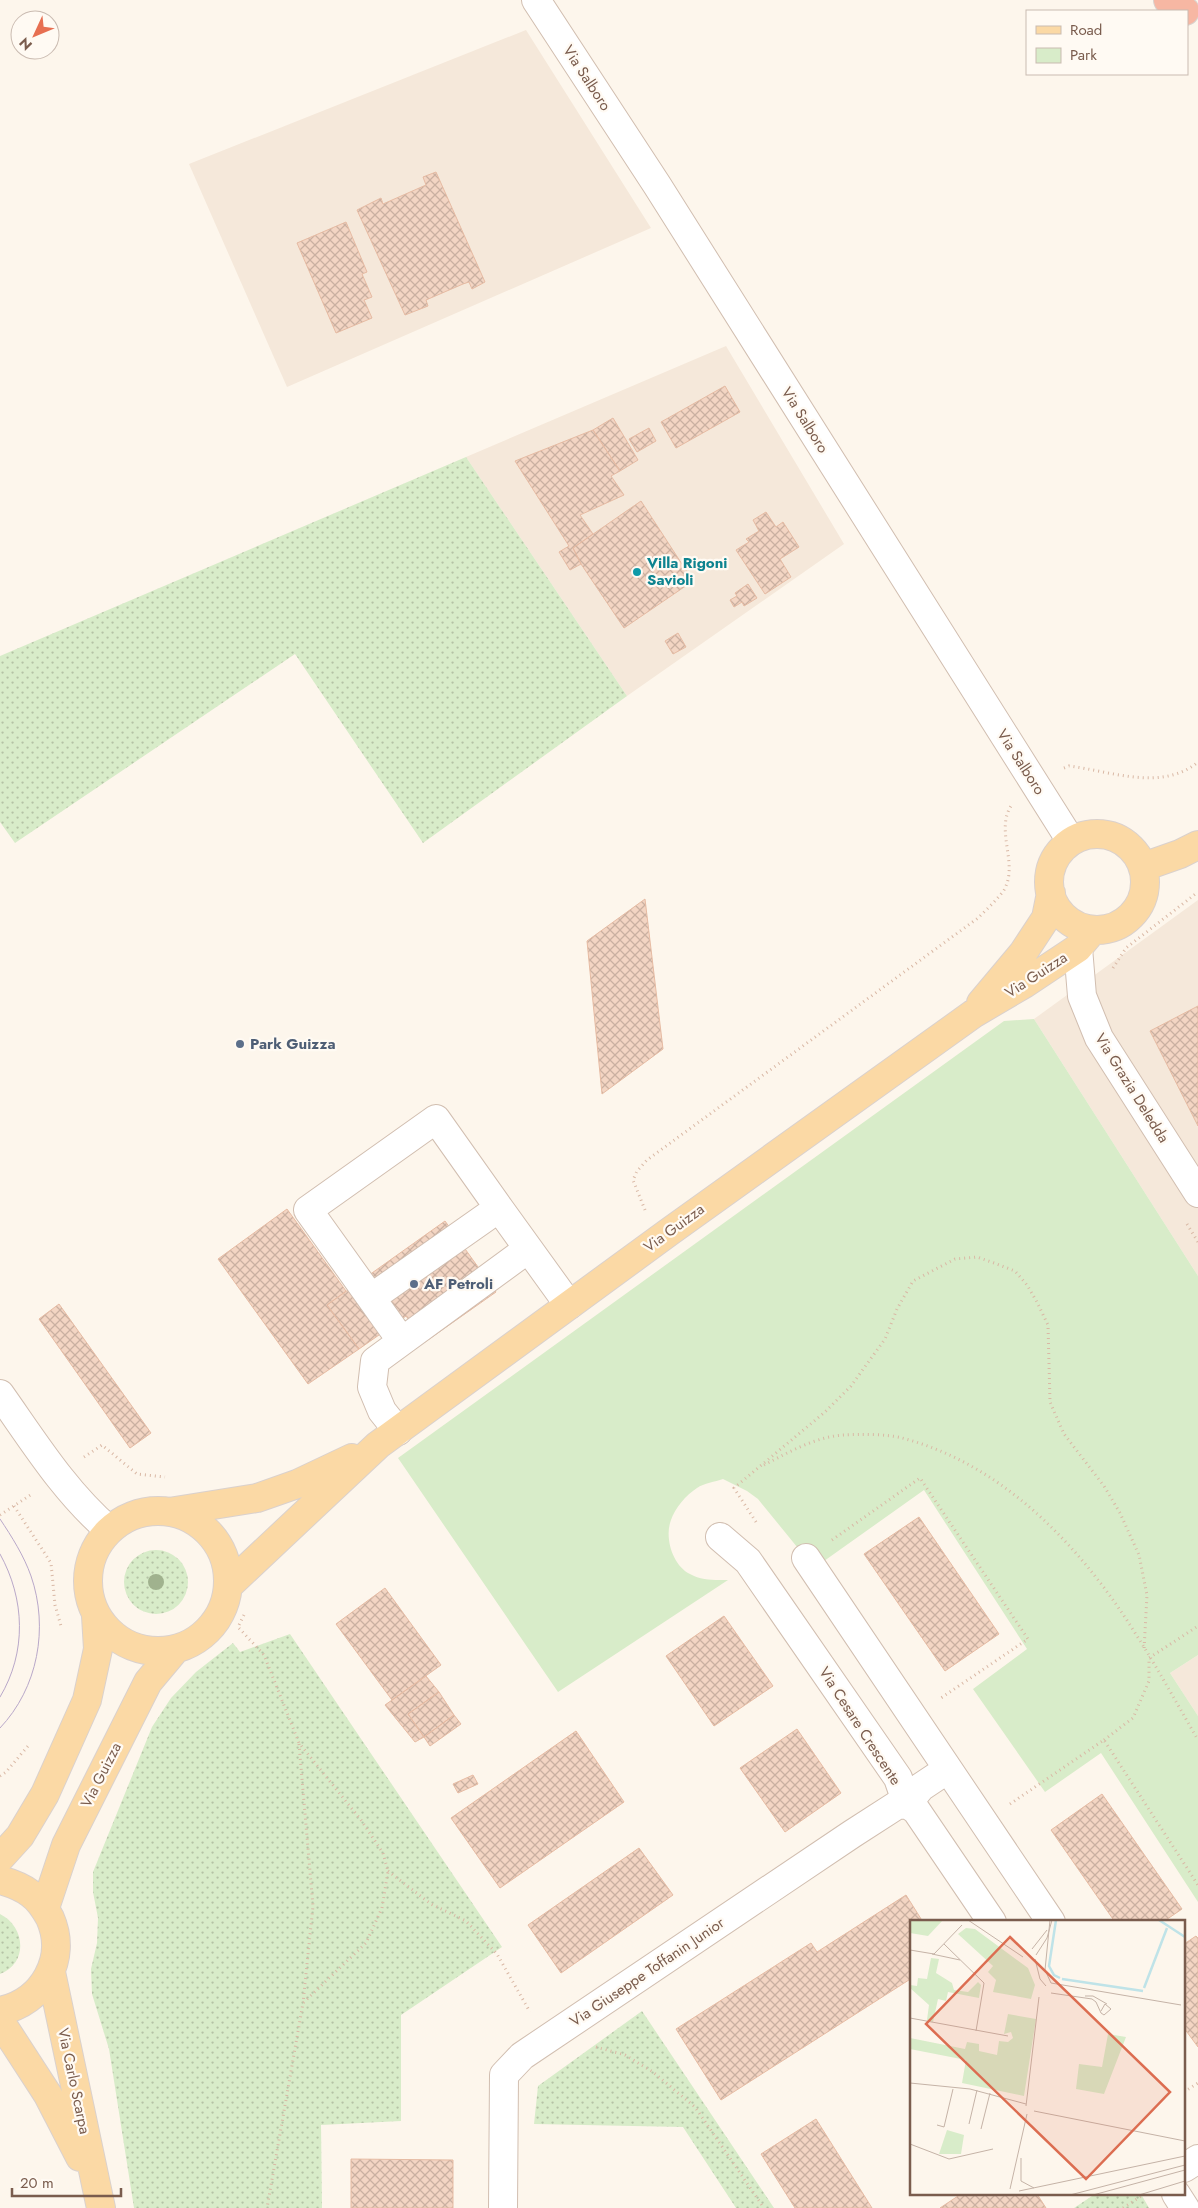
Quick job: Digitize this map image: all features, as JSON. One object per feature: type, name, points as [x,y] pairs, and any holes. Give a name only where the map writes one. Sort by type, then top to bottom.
[{"type":"highway","points":[[1168,0],[1183,10]]},
{"type":"main road","points":[[1071,842],[1096,834],[1112,836],[1125,843],[1136,853],[1143,867],[1180,854],[1198,845]]},
{"type":"main road","name":"Via Guizza","points":[[973,1014],[1022,953],[1046,918],[1051,893],[1050,879],[1052,866],[1059,854],[1071,842]]},
{"type":"main road","name":"Via Guizza","points":[[228,1586],[388,1438],[973,1014],[1024,984],[1085,939],[1123,923],[1135,912],[1143,898],[1146,883],[1143,867]]},
{"type":"main road","points":[[1051,893],[1057,907],[1066,918],[1078,926],[1085,939]]},
{"type":"main road","name":"Via Guizza","points":[[0,1858],[20,1836],[45,1794],[88,1700],[98,1649],[96,1616],[88,1594],[88,1571],[96,1549],[109,1530],[127,1518],[147,1512],[169,1512],[257,1498],[297,1484],[388,1438]]},
{"type":"main road","name":"Via Guizza","points":[[96,1616],[110,1634],[130,1646],[152,1652],[174,1650],[195,1642],[212,1627],[224,1608],[228,1586],[227,1565],[215,1540],[206,1529],[188,1518],[169,1512]]},
{"type":"main road","name":"Via Guizza","points":[[45,1908],[66,1845],[74,1828],[148,1682],[174,1650]]},
{"type":"main road","points":[[0,1880],[16,1885],[33,1894],[45,1908],[54,1928],[56,1950],[51,1972],[42,1987],[29,2000],[13,2008],[0,2011]]},
{"type":"main road","name":"Via Carlo Scarpa","points":[[51,1972],[99,2199]]},
{"type":"main road","name":"Via Carlo Scarpa","points":[[0,2021],[48,2095],[99,2199]]},
{"type":"street","name":"Via Salboro","points":[[536,0],[658,185],[1071,842]]},
{"type":"street","name":"Via Grazia Deledda","points":[[1085,939],[1082,996],[1099,1038],[1198,1193]]},
{"type":"street","points":[[401,1340],[308,1210],[436,1119],[569,1305]]},
{"type":"street","points":[[371,1298],[499,1208]]},
{"type":"street","points":[[388,1438],[382,1410],[372,1387],[374,1360],[528,1249]]},
{"type":"street","points":[[0,1394],[58,1476],[84,1508],[109,1530]]},
{"type":"street","name":"Via Cesare Crescente","points":[[720,1537],[748,1561],[898,1778],[907,1804],[916,1810],[991,1920]]},
{"type":"street","points":[[806,1558],[1050,1920]]},
{"type":"street","points":[[907,1804],[921,1787],[948,1769]]},
{"type":"street","name":"Via Giuseppe Toffanin Junior","points":[[503,2208],[504,2075],[522,2056],[852,1834],[897,1805],[907,1804]]},
{"type":"street","points":[[1186,2167],[1198,2159]]},
{"type":"street","points":[[1177,2196],[1185,2208]]},
{"type":"path","points":[[1069,766],[1128,776],[1160,778],[1187,772],[1198,762]]},
{"type":"path","points":[[646,1215],[633,1180],[637,1171],[647,1160],[978,918],[995,901],[1005,888],[1009,873],[1006,825],[1008,810],[1013,802]]},
{"type":"path","points":[[1110,972],[1126,948],[1198,892]]},
{"type":"path","points":[[734,1488],[825,1412],[851,1386],[870,1362],[885,1338],[897,1309],[913,1281],[955,1260],[977,1257],[1015,1271],[1028,1285],[1048,1324],[1050,1402],[1053,1410],[1064,1434],[1104,1486],[1120,1513],[1139,1555],[1146,1596],[1144,1650]]},
{"type":"path","points":[[760,1467],[806,1444],[844,1435],[900,1437],[955,1456],[1000,1484],[1039,1514],[1076,1553],[1106,1592],[1144,1650],[1198,1740]]},
{"type":"path","points":[[102,1444],[137,1474],[173,1478]]},
{"type":"path","points":[[806,1558],[920,1478],[1028,1639],[912,1717]]},
{"type":"path","points":[[14,1506],[51,1563],[55,1605],[63,1632]]},
{"type":"path","points":[[238,1626],[264,1655],[299,1743],[313,1906],[303,2003],[267,2208]]},
{"type":"path","points":[[1149,1658],[1198,1626]]},
{"type":"path","points":[[984,1821],[1104,1740],[1133,1718],[1149,1681],[1149,1658]]},
{"type":"path","points":[[1104,1740],[1198,1885]]},
{"type":"path","points":[[299,1743],[361,1820],[383,1853],[388,1871],[382,1908],[366,1944],[303,2003]]},
{"type":"path","points":[[0,1776],[6,1772],[29,1745]]},
{"type":"path","points":[[388,1871],[431,1904],[466,1921],[496,1954],[532,2016]]},
{"type":"path","points":[[594,2046],[625,2055],[654,2072],[695,2107],[764,2208]]},
{"type":"path","points":[[1186,2091],[1198,2083]]},
{"type":"path","points":[[1123,2208],[1141,2196]]},
{"type":"shaded area","points":[[526,30],[651,228],[287,387],[189,164]]},
{"type":"shaded area","points":[[726,346],[844,544],[627,696],[466,457]]},
{"type":"shaded area","points":[[1198,900],[1198,1276],[1034,1019]]},
{"type":"shaded area","points":[[1198,1655],[1198,1716],[1170,1673]]},
{"type":"green space","points":[[466,457],[627,696],[423,843],[295,654],[15,843],[0,822],[0,656]]},
{"type":"green space","points":[[1034,1019],[1198,1276],[1198,1655],[1170,1673],[1198,1716],[1198,1902],[1101,1753],[1045,1792],[973,1689],[1027,1649],[924,1490],[810,1571],[806,1558],[758,1499],[723,1479],[700,1486],[685,1498],[673,1515],[669,1527],[669,1543],[679,1565],[690,1574],[704,1579],[728,1580],[558,1692],[398,1458],[1004,1021]]},
{"type":"green space","points":[[156,1550],[174,1556],[182,1564],[188,1582],[182,1600],[174,1608],[156,1614],[138,1608],[130,1600],[124,1582],[130,1564],[138,1556]]},
{"type":"green space","points":[[290,1634],[502,1947],[401,2015],[401,2121],[321,2125],[322,2208],[134,2208],[109,2049],[92,1994],[91,1969],[97,1943],[98,1918],[93,1892],[93,1872],[152,1727],[171,1698],[196,1672],[233,1643],[240,1652]]},
{"type":"green space","points":[[0,1914],[15,1927],[19,1935],[20,1944],[16,1962],[0,1974]]},
{"type":"green space","points":[[642,2011],[774,2208],[736,2208],[683,2127],[534,2124],[538,2086]]},
{"type":"green space","points":[[1092,2196],[1142,2196],[1149,2208],[1074,2208]]},
{"type":"building","points":[[436,172],[485,282],[472,289],[469,282],[463,284],[426,300],[428,306],[405,315],[357,210],[381,198],[383,204],[426,185],[423,177]]},
{"type":"building","points":[[346,222],[367,272],[362,274],[372,297],[364,300],[372,318],[336,333],[297,243]]},
{"type":"building","points":[[725,386],[740,412],[676,448],[661,422]]},
{"type":"building","points":[[613,418],[638,460],[620,471],[593,430]]},
{"type":"building","points":[[649,428],[656,441],[637,452],[629,439]]},
{"type":"building","points":[[593,430],[620,471],[611,476],[624,495],[580,515],[593,534],[573,548],[581,564],[570,570],[559,552],[569,546],[515,461]]},
{"type":"building","name":"Villa Rigoni Savioli","points":[[641,501],[693,581],[624,628],[581,564],[573,548]]},
{"type":"building","points":[[766,512],[776,527],[783,522],[799,547],[780,559],[791,577],[765,594],[736,550],[749,542],[746,539],[759,531],[753,520]]},
{"type":"building","points":[[748,584],[757,598],[744,606],[742,602],[734,607],[730,600],[737,596],[735,593]]},
{"type":"building","points":[[678,633],[686,647],[673,654],[665,641]]},
{"type":"building","points":[[645,899],[663,1049],[602,1094],[587,941]]},
{"type":"building","points":[[1198,1006],[1198,1126],[1150,1031]]},
{"type":"building","points":[[287,1209],[346,1291],[327,1305],[359,1349],[308,1384],[218,1259]]},
{"type":"building","points":[[445,1221],[496,1292],[425,1342],[406,1316],[359,1349],[327,1305]]},
{"type":"building","points":[[59,1304],[151,1433],[130,1448],[39,1319]]},
{"type":"building","points":[[919,1517],[999,1634],[945,1671],[864,1554]]},
{"type":"building","points":[[385,1588],[441,1665],[392,1700],[336,1624]]},
{"type":"building","points":[[724,1616],[773,1686],[714,1726],[666,1656]]},
{"type":"building","points":[[426,1676],[439,1692],[408,1714],[424,1737],[415,1742],[385,1705]]},
{"type":"building","points":[[439,1692],[454,1715],[424,1737],[408,1714]]},
{"type":"building","points":[[454,1715],[461,1724],[430,1746],[424,1737]]},
{"type":"building","points":[[797,1729],[841,1793],[785,1832],[740,1768]]},
{"type":"building","points":[[576,1731],[624,1802],[500,1888],[451,1818]]},
{"type":"building","points":[[473,1775],[478,1784],[458,1793],[453,1784]]},
{"type":"building","points":[[1102,1794],[1182,1909],[1166,1920],[1114,1920],[1051,1830]]},
{"type":"building","points":[[639,1848],[673,1895],[561,1973],[528,1925]]},
{"type":"building","points":[[906,1895],[922,1920],[910,1920],[910,1979],[721,2100],[676,2029],[811,1943],[817,1952]]},
{"type":"building","points":[[1196,1936],[1198,1938],[1198,2047],[1186,2031],[1186,1943]]},
{"type":"building","points":[[816,2119],[872,2208],[795,2208],[761,2154]]},
{"type":"building","points":[[351,2159],[453,2160],[453,2208],[351,2208]]},
{"type":"building","points":[[958,2196],[1038,2196],[1046,2208],[940,2208]]},
{"type":"tram line","points":[[0,1519],[21,1554],[31,1576],[39,1616],[39,1636],[31,1676],[13,1712],[0,1728]]},
{"type":"tram line","points":[[0,1554],[14,1589],[20,1626],[15,1662],[9,1680],[0,1697]]},
{"type":"place","name":"Villa Rigoni Savioli","points":[[637,572]]},
{"type":"place","name":"Park Guizza","points":[[240,1044]]},
{"type":"place","name":"AF Petroli","points":[[414,1284]]}]
